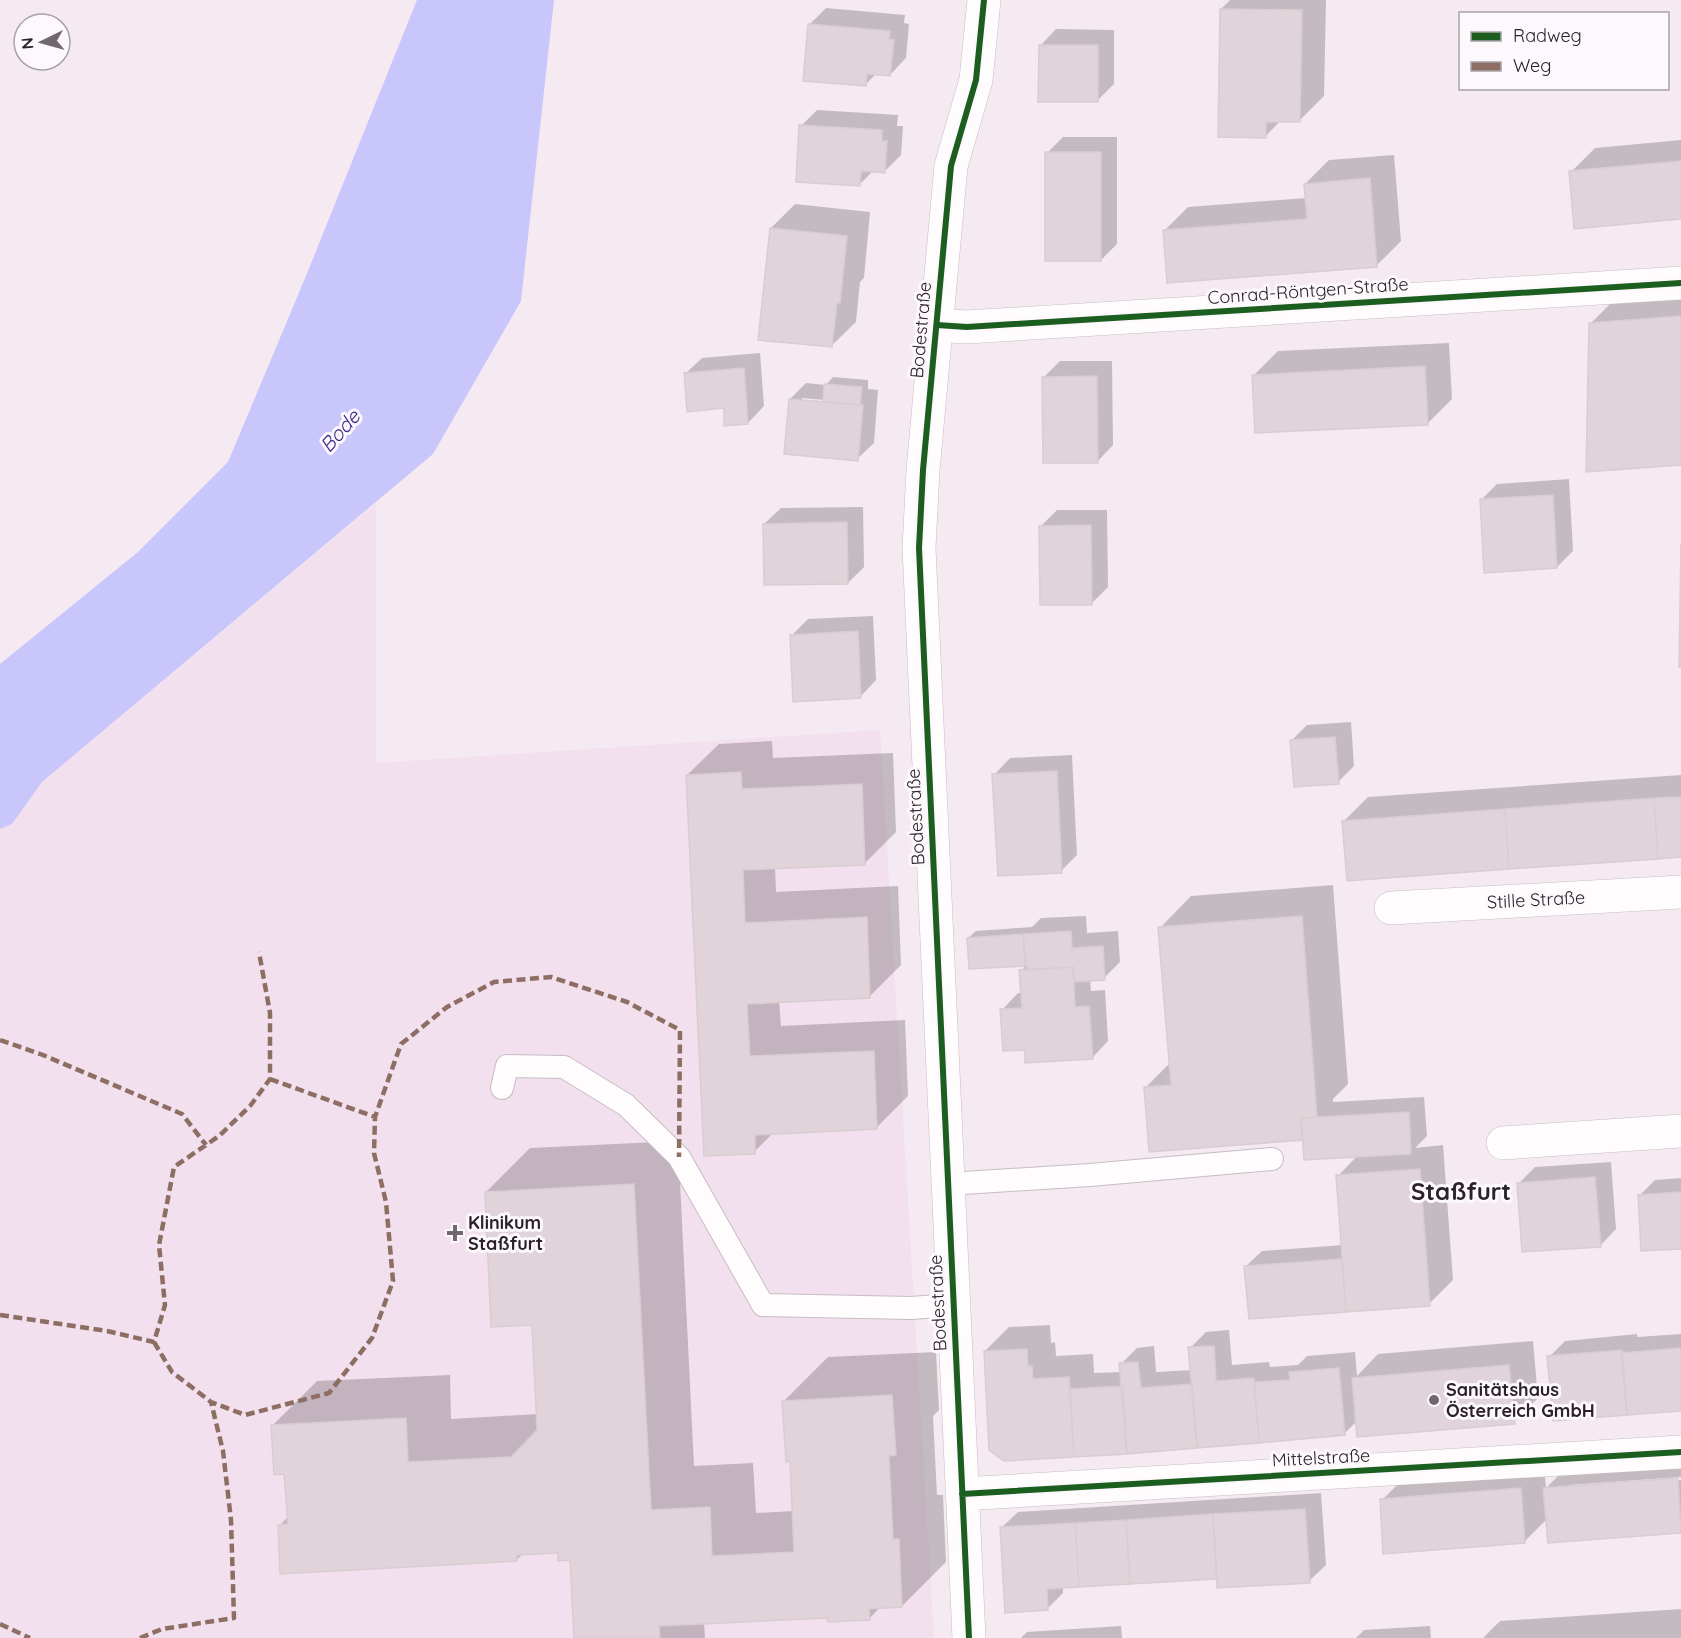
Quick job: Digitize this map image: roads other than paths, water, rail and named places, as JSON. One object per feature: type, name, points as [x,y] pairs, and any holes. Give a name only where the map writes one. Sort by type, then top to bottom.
[{"type":"street","name":"Bodestraße","points":[[969,1638],[952,1305],[920,548],[923,470],[951,166],[976,80],[984,0]]},
{"type":"street","name":"Conrad-Röntgen-Straße","points":[[937,325],[990,325],[1681,283]]},
{"type":"street","name":"Stille Straße","points":[[1391,908],[1681,892]]},
{"type":"street","points":[[1503,1143],[1681,1131]]},
{"type":"street","name":"Mittelstraße","points":[[962,1494],[1681,1452]]},
{"type":"lane","points":[[502,1088],[507,1066],[564,1067],[626,1105],[679,1157],[763,1305],[911,1308],[952,1305]]},
{"type":"lane","points":[[948,1184],[1090,1175],[1272,1159]]},
{"type":"water","name":"Bode","points":[[417,0],[554,0],[521,301],[433,454],[42,782],[12,824],[0,829],[0,664],[138,552],[228,462]]},
{"type":"place","name":"Klinikum Staßfurt","points":[[455,1233]]},
{"type":"place","name":"Sanitätshaus Österreich GmbH","points":[[1434,1400]]},
{"type":"district","name":"Staßfurt","points":[[1461,1192]]}]
